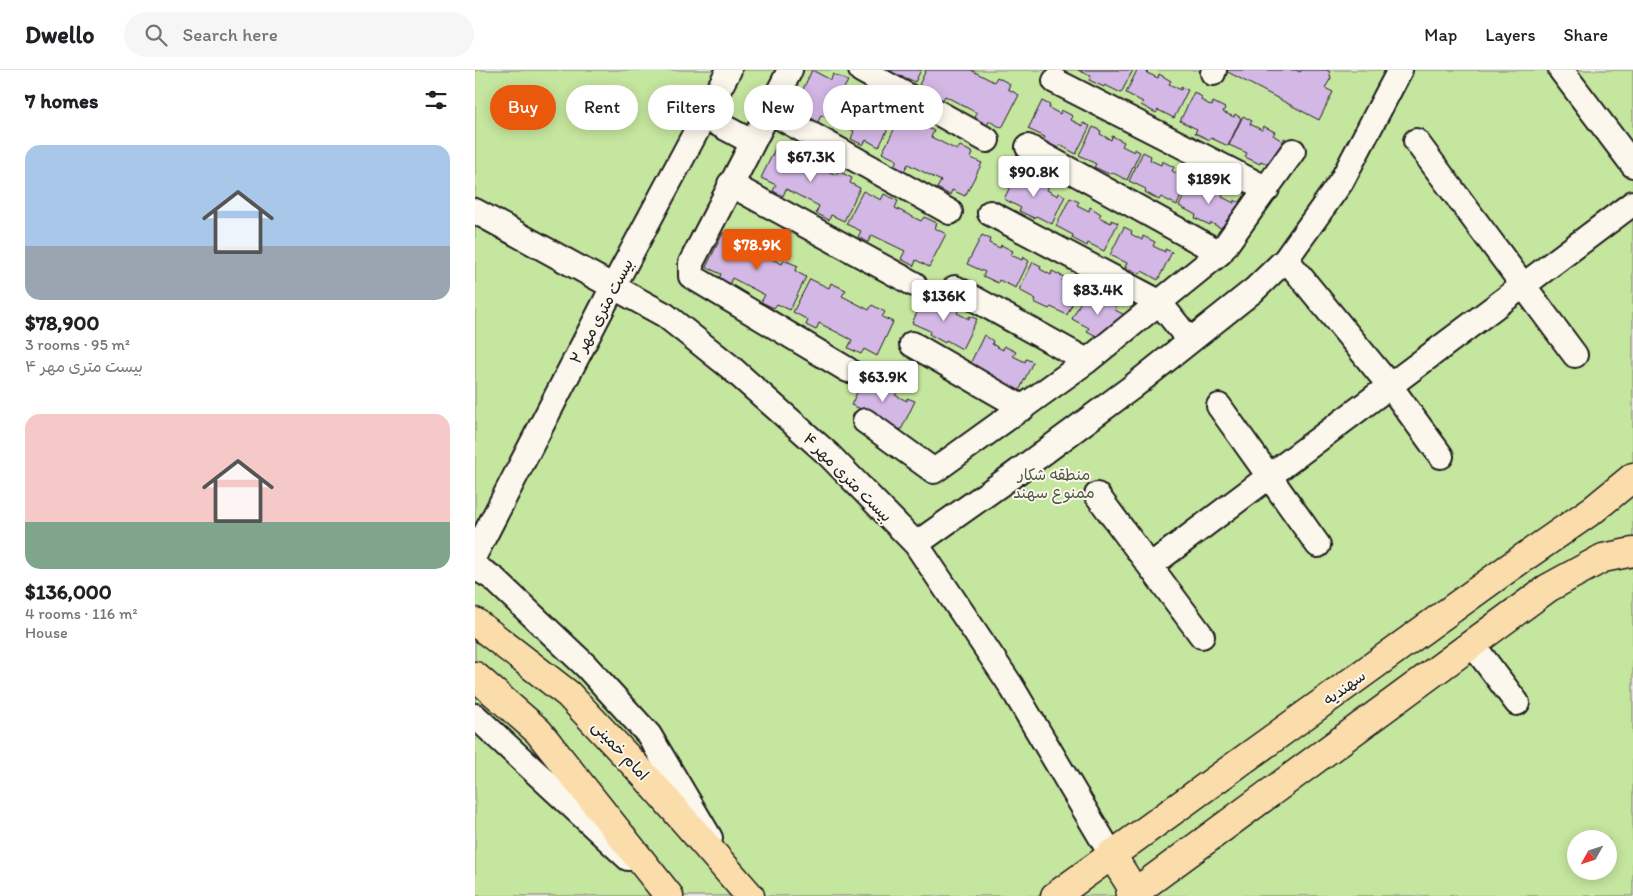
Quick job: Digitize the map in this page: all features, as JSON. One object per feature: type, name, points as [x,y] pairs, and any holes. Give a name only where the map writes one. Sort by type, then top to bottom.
[{"type":"main road","name":"سهندیه","points":[[1055,896],[1510,567],[1594,509],[1633,477]]},
{"type":"main road","points":[[1111,854],[1133,894],[1548,588],[1603,558],[1633,552]]},
{"type":"main road","name":"امام خمینی","points":[[475,622],[568,694],[648,779],[750,896]]},
{"type":"main road","points":[[475,676],[538,731],[669,895]]},
{"type":"street","name":"بیست متری مهر ۲","points":[[721,85],[729,70]]},
{"type":"street","points":[[782,85],[790,70]]},
{"type":"street","points":[[861,70],[987,140]]},
{"type":"street","points":[[915,544],[1131,388],[1254,290],[1286,259],[1341,182],[1400,70]]},
{"type":"street","points":[[1561,70],[1633,165]]},
{"type":"street","points":[[1055,81],[1267,189]]},
{"type":"street","name":"بیست متری مهر ۲","points":[[475,554],[613,287],[698,130]]},
{"type":"street","points":[[729,130],[752,142]]},
{"type":"street","points":[[759,130],[691,262],[691,276],[848,370]]},
{"type":"street","points":[[803,130],[950,212]]},
{"type":"street","points":[[1416,141],[1575,355]]},
{"type":"street","points":[[1028,147],[1220,253]]},
{"type":"street","points":[[865,421],[934,471],[1087,361],[1220,253],[1293,152]]},
{"type":"street","points":[[731,184],[915,284]]},
{"type":"street","points":[[1150,566],[1633,203]]},
{"type":"street","name":"بیست متری مهر ۴","points":[[475,211],[665,315],[729,366],[828,454],[915,544],[1011,684],[1111,854]]},
{"type":"street","points":[[989,213],[1159,302],[1190,341]]},
{"type":"street","points":[[1286,259],[1390,386],[1441,456]]},
{"type":"street","points":[[955,288],[1087,361]]},
{"type":"street","points":[[912,344],[1023,408]]},
{"type":"street","points":[[1219,406],[1318,545]]},
{"type":"street","points":[[1097,495],[1202,636]]},
{"type":"street","points":[[475,567],[493,578],[586,666],[649,735],[730,872]]},
{"type":"street","points":[[1473,644],[1517,703]]},
{"type":"street","points":[[475,716],[669,895]]},
{"type":"green space","name":"منطقه شکار ممنوع سهند","points":[[475,70],[1633,70],[1633,896],[475,896]]},
{"type":"building","points":[[812,70],[831,80],[833,74],[848,81],[846,85],[823,85],[823,116],[821,115],[818,122],[813,119],[813,85],[805,85]]},
{"type":"building","points":[[889,70],[921,70],[915,82],[902,76],[900,81],[887,74]]},
{"type":"building","points":[[926,70],[971,70],[994,82],[997,77],[1010,84],[1008,89],[1019,95],[1002,128],[989,121],[987,127],[974,120],[977,113],[945,96],[943,100],[943,85],[919,85]]},
{"type":"building","points":[[1078,70],[1133,70],[1121,93],[1089,80],[1091,76]]},
{"type":"building","points":[[1137,70],[1148,70],[1147,73],[1158,78],[1159,74],[1171,81],[1169,84],[1181,90],[1181,87],[1188,90],[1174,118],[1158,110],[1156,113],[1141,105],[1143,102],[1126,93]]},
{"type":"building","points":[[1224,70],[1296,70],[1300,72],[1301,70],[1326,70],[1329,71],[1331,78],[1325,88],[1333,92],[1319,120]]},
{"type":"building","points":[[1194,92],[1202,97],[1201,100],[1212,106],[1213,102],[1225,108],[1223,112],[1234,117],[1235,114],[1241,118],[1228,146],[1195,133],[1197,129],[1180,121]]},
{"type":"building","points":[[1042,101],[1050,105],[1049,108],[1060,114],[1061,110],[1073,116],[1071,120],[1083,126],[1083,123],[1090,126],[1076,154],[1060,145],[1058,148],[1043,141],[1045,137],[1028,129]]},
{"type":"building","points":[[1243,116],[1252,121],[1250,124],[1262,130],[1263,126],[1275,132],[1273,135],[1284,142],[1284,138],[1291,142],[1277,169],[1261,161],[1260,164],[1245,157],[1247,153],[1229,145]]},
{"type":"building","points":[[1093,127],[1101,131],[1100,134],[1111,140],[1112,136],[1124,142],[1122,146],[1134,152],[1134,149],[1140,152],[1127,180],[1111,172],[1109,174],[1094,167],[1096,164],[1079,155]]},
{"type":"building","points":[[852,130],[887,130],[879,147],[866,140],[863,145],[851,139],[854,131]]},
{"type":"building","points":[[894,130],[932,130],[934,131],[931,137],[957,150],[960,146],[973,153],[971,158],[982,163],[965,196],[952,190],[950,195],[937,188],[941,181],[908,164],[904,171],[894,166],[897,160],[882,153]]},
{"type":"building","points":[[777,145],[796,154],[799,148],[813,156],[810,162],[836,175],[838,171],[852,178],[850,183],[860,188],[844,221],[831,215],[829,220],[816,213],[819,206],[786,189],[783,196],[773,191],[776,185],[761,178]]},
{"type":"building","points":[[1143,152],[1151,156],[1150,160],[1161,165],[1162,161],[1174,167],[1172,171],[1184,177],[1184,174],[1190,177],[1177,205],[1161,197],[1159,200],[1145,192],[1146,189],[1129,181]]},
{"type":"building","points":[[1018,171],[1026,175],[1025,178],[1036,184],[1037,180],[1049,186],[1047,190],[1058,196],[1059,193],[1065,196],[1052,224],[1036,216],[1034,218],[1019,211],[1021,208],[1004,199]]},
{"type":"building","points":[[1193,178],[1202,182],[1200,185],[1212,191],[1213,187],[1224,193],[1222,197],[1234,203],[1234,200],[1241,203],[1227,231],[1195,218],[1196,215],[1179,206]]},
{"type":"building","points":[[863,191],[881,200],[884,194],[898,201],[895,208],[921,221],[924,217],[937,223],[935,228],[946,234],[929,267],[916,260],[914,266],[901,259],[905,251],[872,235],[868,242],[858,237],[861,231],[846,224]]},
{"type":"building","points":[[1070,198],[1079,202],[1077,205],[1089,211],[1090,207],[1101,214],[1099,217],[1111,223],[1111,220],[1118,223],[1104,251],[1088,243],[1087,246],[1072,238],[1073,235],[1056,226]]},
{"type":"building","points":[[1124,227],[1132,231],[1131,234],[1142,240],[1143,236],[1155,242],[1153,246],[1165,252],[1165,249],[1172,252],[1158,280],[1142,271],[1140,274],[1125,267],[1127,263],[1110,255]]},
{"type":"building","points":[[723,233],[742,243],[744,237],[758,244],[755,251],[782,264],[784,260],[798,266],[795,271],[806,277],[790,310],[777,304],[774,308],[761,302],[765,295],[732,278],[729,285],[719,279],[721,274],[706,267]]},
{"type":"building","points":[[982,235],[990,239],[989,243],[1000,248],[1001,245],[1013,251],[1011,255],[1022,260],[1023,257],[1029,261],[1016,288],[999,280],[998,283],[983,276],[985,272],[967,264]]},
{"type":"building","points":[[1033,262],[1041,266],[1040,269],[1051,275],[1052,271],[1064,277],[1062,281],[1074,287],[1074,284],[1080,287],[1067,315],[1051,307],[1049,309],[1034,302],[1036,299],[1019,290]]},
{"type":"building","points":[[810,279],[829,288],[831,283],[846,290],[842,296],[869,310],[872,305],[885,312],[882,317],[893,322],[877,356],[864,349],[861,354],[848,348],[852,340],[819,323],[816,330],[806,325],[808,320],[793,312]]},
{"type":"building","points":[[1086,291],[1094,295],[1093,298],[1104,304],[1105,300],[1117,307],[1115,310],[1127,316],[1102,339],[1087,331],[1089,328],[1072,319]]},
{"type":"building","points":[[927,292],[937,298],[935,301],[946,307],[947,303],[959,309],[957,313],[969,319],[969,316],[977,319],[962,349],[946,340],[945,343],[929,334],[930,331],[912,323]]},
{"type":"building","points":[[984,335],[993,341],[992,344],[1003,350],[1004,346],[1016,352],[1013,356],[1025,362],[1026,359],[1033,362],[1019,391],[969,366]]},
{"type":"building","points":[[866,374],[875,380],[873,383],[885,389],[886,385],[898,391],[895,395],[907,401],[907,398],[915,401],[901,430],[869,412],[851,405]]}]
